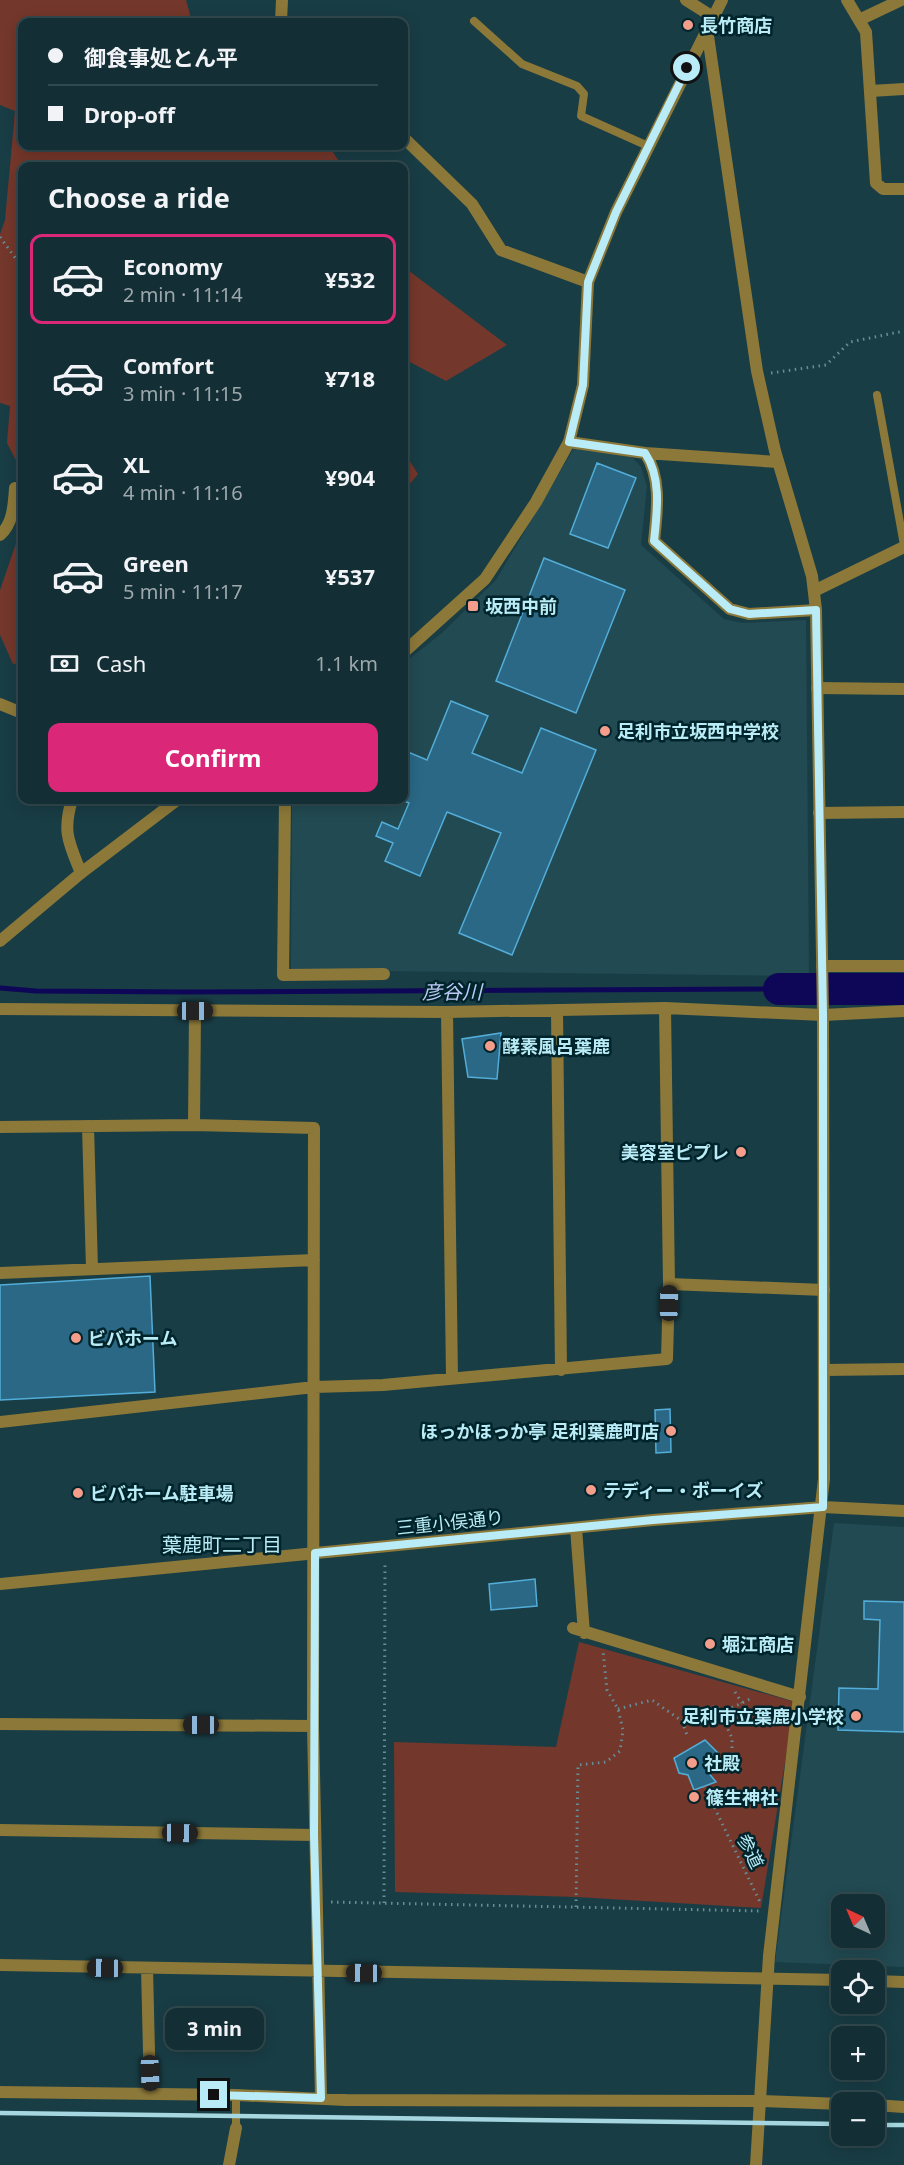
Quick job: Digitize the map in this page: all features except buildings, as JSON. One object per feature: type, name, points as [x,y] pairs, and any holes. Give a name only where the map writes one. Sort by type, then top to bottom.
[{"type":"street","points":[[281,18],[282,0]]},
{"type":"street","points":[[686,0],[713,17]]},
{"type":"street","points":[[408,648],[485,579],[536,502],[569,442],[583,385],[588,282],[616,212],[722,0]]},
{"type":"street","points":[[847,0],[866,32],[876,183],[883,189],[904,189]]},
{"type":"street","points":[[859,20],[901,0]]},
{"type":"street","points":[[707,29],[757,371],[778,462],[812,576],[816,610],[823,1010],[825,1370],[823,1507],[767,1979],[756,2165]]},
{"type":"street","points":[[871,91],[904,89]]},
{"type":"street","points":[[408,142],[472,204],[501,250],[588,282]]},
{"type":"street","points":[[569,442],[645,453],[778,462]]},
{"type":"street","points":[[645,453],[653,465],[658,505],[654,541],[730,609],[749,614],[816,610]]},
{"type":"street","points":[[0,535],[6,530],[14,506],[15,488]]},
{"type":"street","points":[[814,591],[904,546]]},
{"type":"street","points":[[817,688],[904,689]]},
{"type":"street","points":[[0,704],[18,711]]},
{"type":"street","points":[[71,804],[66,819],[66,836],[81,873]]},
{"type":"street","points":[[0,941],[81,873],[172,804]]},
{"type":"street","points":[[285,804],[283,975],[384,974]]},
{"type":"street","points":[[819,813],[904,812]]},
{"type":"street","points":[[822,966],[904,966]]},
{"type":"street","points":[[0,1422],[314,1387],[383,1385],[667,1359],[669,1284],[665,1008]]},
{"type":"street","points":[[0,1009],[447,1012],[665,1008],[904,1011]]},
{"type":"street","points":[[557,1010],[561,1370]]},
{"type":"street","points":[[194,1125],[195,1011]]},
{"type":"street","points":[[447,1012],[452,1378]]},
{"type":"street","points":[[0,1127],[194,1125],[314,1128],[313,1726],[321,2098]]},
{"type":"street","points":[[88,1126],[93,1269]]},
{"type":"street","points":[[0,1273],[314,1260]]},
{"type":"street","points":[[669,1284],[824,1290]]},
{"type":"street","points":[[825,1370],[904,1370]]},
{"type":"street","name":"三重小俣通り","points":[[0,1584],[576,1528],[823,1507],[904,1511]]},
{"type":"street","points":[[576,1528],[579,1630],[800,1697]]},
{"type":"street","points":[[0,1724],[313,1726]]},
{"type":"street","points":[[0,1830],[314,1835]]},
{"type":"street","points":[[0,1965],[831,1980]]},
{"type":"street","points":[[147,1968],[150,2094]]},
{"type":"street","points":[[885,1981],[904,1982]]},
{"type":"street","points":[[0,2092],[831,2104]]},
{"type":"street","points":[[885,2105],[904,2106]]},
{"type":"street","points":[[229,2165],[236,2128]]},
{"type":"lane","points":[[474,21],[522,64],[577,86],[584,94],[581,117],[648,146]]},
{"type":"lane","points":[[877,394],[904,546]]},
{"type":"lane","points":[[236,2095],[236,2128]]},
{"type":"path","points":[[0,237],[18,262]]},
{"type":"path","points":[[757,371],[772,373],[826,365],[850,342],[904,331]]},
{"type":"path","points":[[384,1904],[385,1562]]},
{"type":"path","points":[[316,1902],[576,1907],[578,1765],[606,1761],[620,1751],[623,1730],[618,1709],[607,1690],[607,1669],[600,1637]]},
{"type":"path","points":[[721,1713],[753,1698],[768,1695],[771,1688]]},
{"type":"path","points":[[618,1709],[652,1701],[682,1721],[688,1738]]},
{"type":"path","points":[[682,1721],[692,1710],[717,1706],[732,1738],[732,1761]]},
{"type":"path","name":"参道","points":[[576,1907],[764,1911],[705,1786]]},
{"type":"shaded area","points":[[0,0],[186,0],[191,18],[18,18],[18,150],[332,150],[339,162],[18,162],[18,464],[7,443],[10,406],[0,403],[0,234],[5,220],[15,111],[0,105]]},
{"type":"shaded area","points":[[408,270],[507,345],[446,381],[408,361]]},
{"type":"shaded area","name":"足利市立坂西中学校","points":[[574,448],[632,457],[641,467],[647,486],[641,545],[724,619],[742,623],[806,620],[809,976],[291,970],[292,804],[408,804],[408,660],[442,633],[496,580]]},
{"type":"shaded area","points":[[408,458],[418,474],[408,486]]},
{"type":"shaded area","points":[[18,538],[18,663],[13,664],[0,635],[0,590]]},
{"type":"shaded area","name":"足利市立葉鹿小学校","points":[[834,1523],[904,1527],[904,1967],[885,1966],[885,1960],[831,1960],[831,1964],[775,1962]]},
{"type":"shaded area","points":[[579,1642],[795,1702],[761,1908],[576,1897],[395,1892],[394,1742],[556,1747]]},
{"type":"waterway","name":"彦谷川","points":[[0,988],[36,991],[187,992],[779,989]]},
{"type":"waterway","name":"彦谷川","points":[[779,989],[904,989]]},
{"type":"railway","points":[[0,2113],[831,2124]]},
{"type":"railway","points":[[885,2125],[904,2125]]},
{"type":"place","name":"長竹商店","points":[[688,25]]},
{"type":"place","name":"坂西中前","points":[[473,606]]},
{"type":"place","name":"足利市立坂西中学校","points":[[605,731]]},
{"type":"place","name":"酵素風呂葉鹿","points":[[490,1046]]},
{"type":"place","name":"美容室ピプレ","points":[[741,1152]]},
{"type":"place","name":"ビバホーム","points":[[76,1338]]},
{"type":"place","name":"ほっかほっか亭 足利葉鹿町店","points":[[671,1431]]},
{"type":"place","name":"テディー・ボーイズ","points":[[591,1490]]},
{"type":"place","name":"ビバホーム駐車場","points":[[78,1493]]},
{"type":"place","name":"堀江商店","points":[[710,1644]]},
{"type":"place","name":"足利市立葉鹿小学校","points":[[856,1716]]},
{"type":"place","name":"社殿","points":[[692,1763]]},
{"type":"place","name":"篠生神社","points":[[694,1797]]},
{"type":"district","name":"葉鹿町二丁目","points":[[222,1544]]},
{"type":"route","points":[[214,2095],[321,2098],[314,1835],[315,1553],[653,1520],[823,1507],[825,1370],[823,1015],[816,610],[749,614],[730,609],[654,541],[658,505],[653,465],[645,453],[569,442],[583,385],[588,282],[616,212],[687,68]]}]
